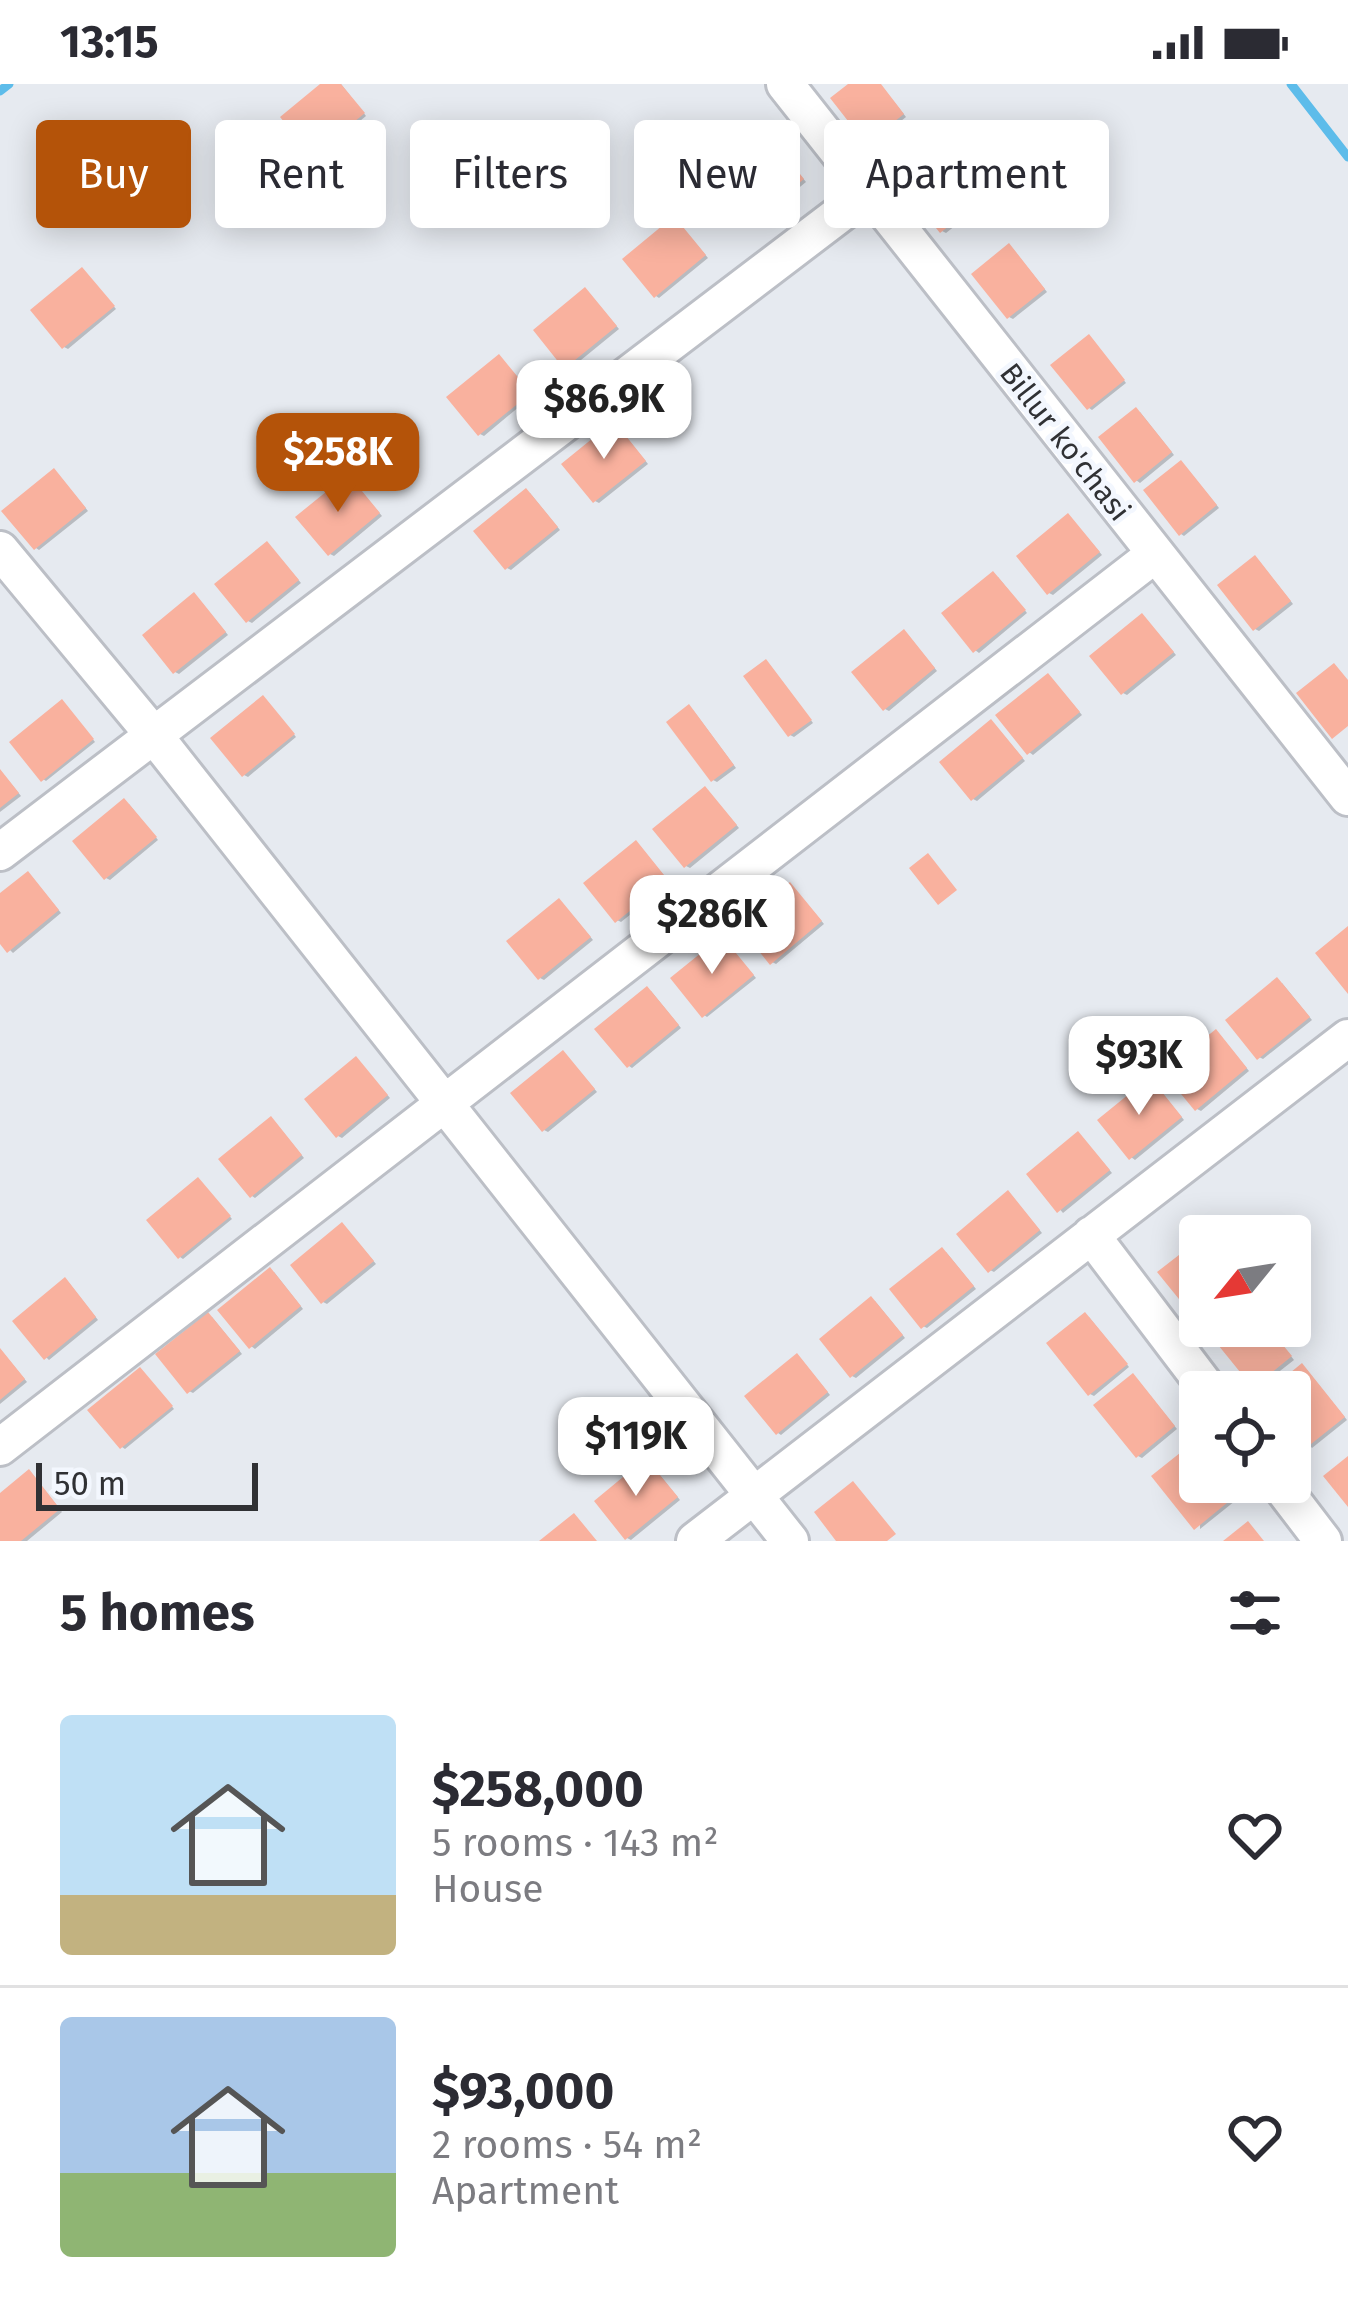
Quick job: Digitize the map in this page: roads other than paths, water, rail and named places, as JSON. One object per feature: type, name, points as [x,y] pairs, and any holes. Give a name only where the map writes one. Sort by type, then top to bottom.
[{"type":"street","name":"Billur ko'chasi","points":[[785,84],[824,133]]},
{"type":"street","points":[[0,852],[824,226]]},
{"type":"street","name":"Billur ko'chasi","points":[[900,228],[1348,797]]},
{"type":"street","points":[[0,550],[152,733],[790,1541]]},
{"type":"street","points":[[0,1447],[1154,555]]},
{"type":"street","points":[[695,1541],[1348,1038]]},
{"type":"street","points":[[1091,1235],[1194,1371]]},
{"type":"street","points":[[1295,1503],[1323,1541]]},
{"type":"waterway","points":[[0,91],[9,84]]},
{"type":"waterway","points":[[1291,84],[1348,157]]}]
